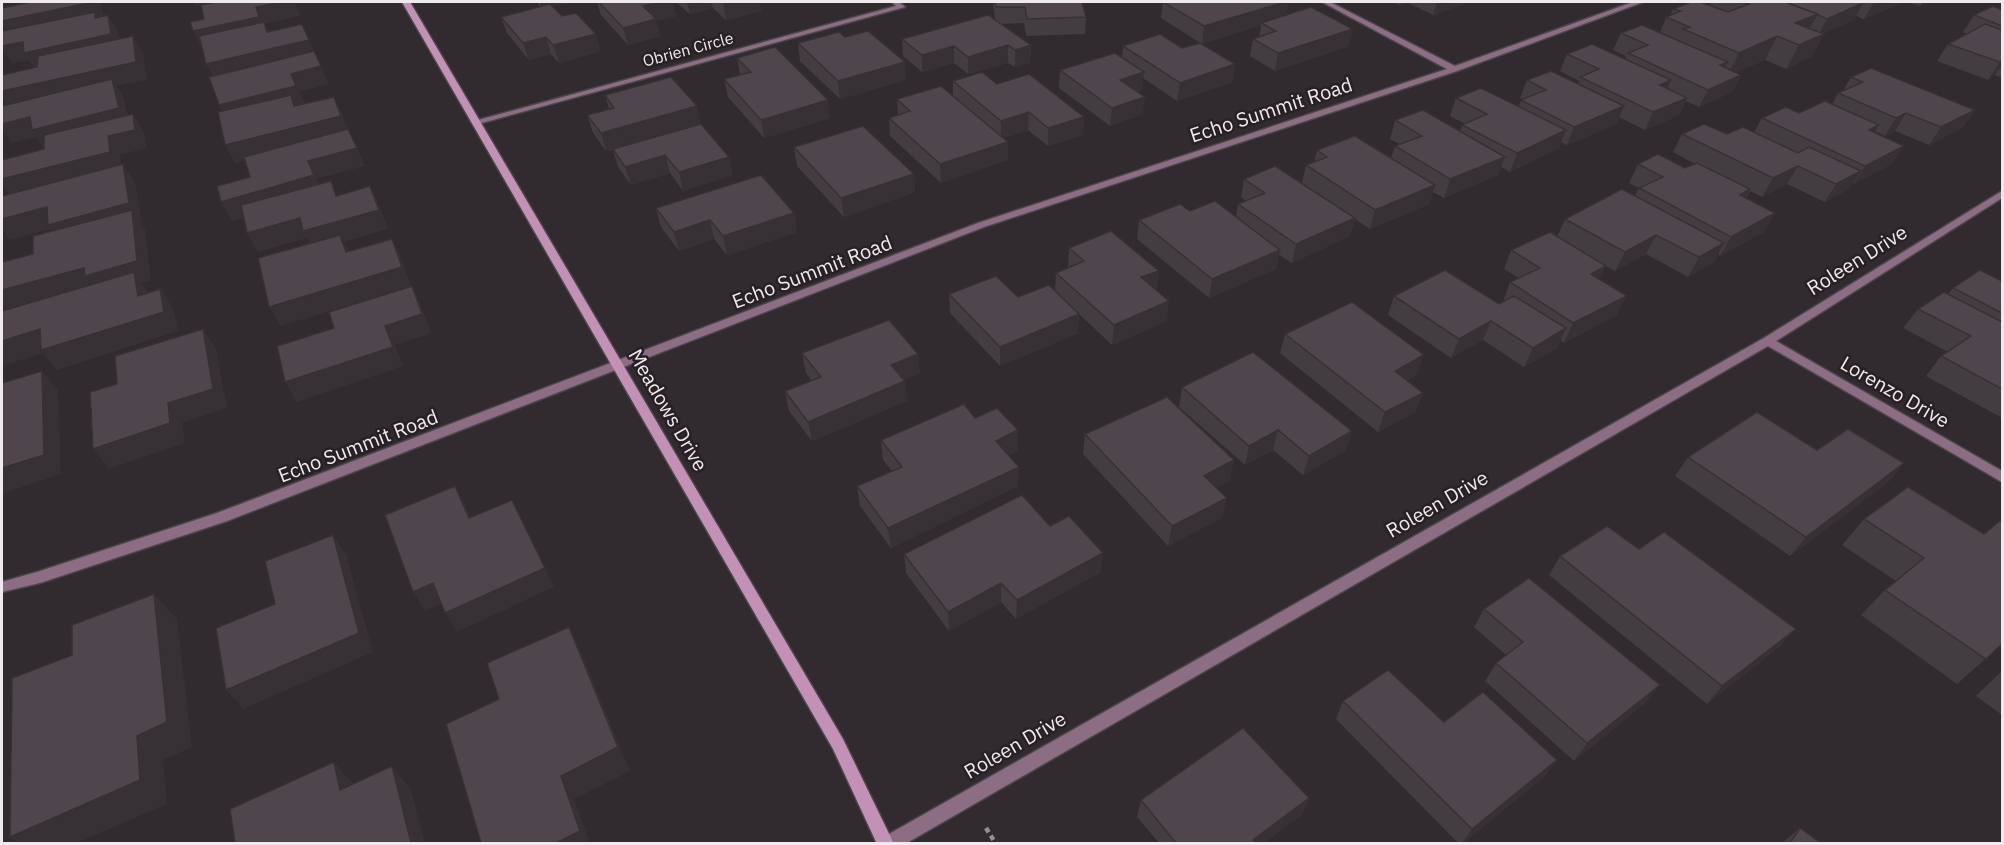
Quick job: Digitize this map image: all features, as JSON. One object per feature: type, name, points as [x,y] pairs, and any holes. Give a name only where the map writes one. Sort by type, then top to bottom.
[{"type":"street","name":"Meadows Drive","points":[[406,2],[838,744],[887,843]]},
{"type":"street","name":"Obrien Circle","points":[[475,122],[901,7],[895,2]]},
{"type":"street","points":[[1325,2],[1454,69]]},
{"type":"street","name":"Echo Summit Road","points":[[2,587],[40,577],[222,517],[618,367],[981,225],[1454,69],[1639,2]]},
{"type":"street","name":"Roleen Drive","points":[[887,843],[1768,340],[2002,194]]},
{"type":"street","name":"Lorenzo Drive","points":[[1768,340],[2002,477]]},
{"type":"building","points":[[31,2],[93,2],[2,21],[2,8]]},
{"type":"building","points":[[216,2],[283,2],[256,7],[259,17],[193,31],[190,22],[204,19],[201,5]]},
{"type":"building","points":[[599,2],[662,2],[643,6],[656,19],[623,28]]},
{"type":"building","points":[[995,2],[1082,2],[1086,17],[1027,19],[1025,7],[996,7]]},
{"type":"building","points":[[1163,2],[1285,2],[1204,26]]},
{"type":"building","points":[[1691,2],[1700,2],[1728,12],[1749,4],[1742,2],[1785,2],[1818,14],[1795,23],[1824,34],[1799,45],[1777,36],[1739,53],[1683,29],[1690,27],[1666,17],[1681,11],[1673,9]]},
{"type":"building","points":[[1785,2],[1858,2],[1863,3],[1827,19]]},
{"type":"building","points":[[550,4],[562,16],[576,13],[596,34],[553,45],[546,37],[523,43],[501,17]]},
{"type":"building","points":[[1993,6],[2002,10],[2002,26],[1974,15]]},
{"type":"building","points":[[1311,7],[1353,29],[1278,53],[1253,39],[1276,31],[1261,23]]},
{"type":"building","points":[[95,12],[95,18],[108,15],[111,34],[24,53],[23,42],[2,46],[2,31]]},
{"type":"building","points":[[988,15],[1031,45],[1015,50],[1008,45],[968,57],[954,46],[922,55],[902,39]]},
{"type":"building","points":[[264,22],[267,32],[302,24],[309,40],[206,64],[199,36]]},
{"type":"building","points":[[1985,24],[2002,30],[2002,61],[1948,44]]},
{"type":"building","points":[[1642,25],[1728,62],[1720,65],[1741,75],[1708,90],[1628,53],[1648,45],[1621,33]]},
{"type":"building","points":[[868,31],[905,62],[838,81],[798,43],[839,32],[845,37]]},
{"type":"building","points":[[1160,34],[1182,48],[1200,43],[1235,64],[1180,83],[1123,46]]},
{"type":"building","points":[[133,36],[136,62],[2,91],[2,75],[37,67],[38,56]]},
{"type":"building","points":[[1592,44],[1671,80],[1660,85],[1687,98],[1653,112],[1580,77],[1599,69],[1567,54]]},
{"type":"building","points":[[775,47],[828,100],[761,120],[724,79],[751,72],[737,58]]},
{"type":"building","points":[[314,51],[321,66],[291,74],[296,86],[219,105],[209,77]]},
{"type":"building","points":[[1115,53],[1144,72],[1120,80],[1145,97],[1112,108],[1060,70]]},
{"type":"building","points":[[1871,68],[1975,110],[1941,127],[1906,113],[1896,118],[1838,93],[1863,82],[1851,77]]},
{"type":"building","points":[[1551,71],[1624,106],[1574,127],[1521,100],[1546,90],[1527,80]]},
{"type":"building","points":[[982,72],[997,84],[1029,74],[1084,117],[1048,128],[1029,112],[1001,121],[953,81]]},
{"type":"building","points":[[671,77],[697,106],[601,133],[587,115],[614,108],[605,95]]},
{"type":"building","points":[[112,79],[119,108],[32,130],[30,117],[2,124],[2,106]]},
{"type":"building","points":[[941,86],[1008,142],[940,164],[889,118],[910,111],[897,99]]},
{"type":"building","points":[[1481,88],[1566,130],[1517,153],[1462,125],[1487,114],[1456,98]]},
{"type":"building","points":[[291,95],[294,106],[334,97],[341,116],[225,145],[218,112]]},
{"type":"building","points":[[1825,101],[1879,125],[1869,130],[1904,146],[1865,166],[1762,118],[1786,107],[1799,113]]},
{"type":"building","points":[[1423,110],[1505,157],[1450,179],[1395,146],[1422,136],[1395,120]]},
{"type":"building","points":[[133,114],[135,130],[108,136],[110,152],[2,179],[2,160],[44,149],[44,135]]},
{"type":"building","points":[[701,124],[729,157],[679,172],[665,155],[625,167],[613,149]]},
{"type":"building","points":[[1704,124],[1727,134],[1743,127],[1798,153],[1809,147],[1861,171],[1836,184],[1798,166],[1773,178],[1682,134]]},
{"type":"building","points":[[863,126],[914,174],[841,198],[794,147]]},
{"type":"building","points":[[348,129],[357,148],[308,161],[314,175],[221,202],[217,186],[250,177],[244,157]]},
{"type":"building","points":[[1355,136],[1435,185],[1375,210],[1306,165],[1327,157],[1317,150]]},
{"type":"building","points":[[1658,154],[1685,168],[1697,163],[1750,189],[1740,195],[1775,213],[1731,237],[1639,188],[1663,177],[1638,164]]},
{"type":"building","points":[[123,164],[129,203],[48,225],[47,207],[2,219],[2,196]]},
{"type":"building","points":[[1275,166],[1355,218],[1296,244],[1238,204],[1265,193],[1244,179]]},
{"type":"building","points":[[761,175],[794,213],[723,236],[710,220],[674,232],[656,208]]},
{"type":"building","points":[[331,181],[336,196],[370,186],[379,210],[303,231],[300,218],[247,233],[241,205]]},
{"type":"building","points":[[1622,189],[1724,243],[1699,257],[1656,235],[1625,252],[1565,219]]},
{"type":"building","points":[[1215,201],[1280,250],[1212,279],[1139,220],[1180,204],[1190,211]]},
{"type":"building","points":[[132,210],[137,261],[85,276],[84,268],[2,290],[2,262],[33,254],[33,236]]},
{"type":"building","points":[[1111,231],[1159,271],[1141,277],[1169,301],[1114,325],[1056,273],[1084,261],[1069,248]]},
{"type":"building","points":[[1550,232],[1606,266],[1591,274],[1627,296],[1573,323],[1510,282],[1540,268],[1511,250]]},
{"type":"building","points":[[340,235],[346,252],[392,239],[402,267],[269,307],[258,258]]},
{"type":"building","points":[[1445,270],[1499,304],[1514,296],[1566,328],[1533,348],[1491,321],[1459,339],[1394,296]]},
{"type":"building","points":[[1980,270],[2002,281],[2002,313],[1953,288]]},
{"type":"building","points":[[134,272],[138,296],[160,289],[164,312],[41,350],[40,329],[2,341],[2,311]]},
{"type":"building","points":[[996,276],[1018,297],[1049,285],[1079,314],[1000,347],[949,294]]},
{"type":"building","points":[[412,286],[422,314],[385,326],[393,347],[285,382],[277,346],[334,328],[329,312]]},
{"type":"building","points":[[1944,292],[2002,322],[2002,389],[1941,356],[1971,336],[1918,309]]},
{"type":"building","points":[[1352,302],[1424,355],[1395,371],[1423,393],[1385,412],[1285,334]]},
{"type":"building","points":[[889,320],[918,354],[891,365],[905,381],[808,422],[785,391],[821,377],[802,353]]},
{"type":"building","points":[[203,329],[213,389],[168,403],[170,423],[93,449],[90,392],[117,384],[115,356]]},
{"type":"building","points":[[1253,352],[1352,431],[1309,456],[1278,430],[1249,446],[1182,387]]},
{"type":"building","points":[[42,371],[44,455],[2,468],[2,383]]},
{"type":"building","points":[[1167,397],[1234,460],[1204,476],[1227,498],[1172,526],[1085,434]]},
{"type":"building","points":[[964,404],[975,418],[997,408],[1018,430],[996,441],[1019,467],[888,528],[857,486],[902,467],[881,440]]},
{"type":"building","points":[[1757,412],[1817,450],[1848,429],[1904,463],[1806,537],[1688,457]]},
{"type":"building","points":[[455,486],[469,518],[512,500],[545,568],[445,613],[433,583],[413,592],[385,515]]},
{"type":"building","points":[[1908,487],[1984,534],[2002,519],[2002,644],[1986,659],[1885,590],[1924,558],[1864,519]]},
{"type":"building","points":[[1022,495],[1050,526],[1069,516],[1103,553],[1017,600],[1001,583],[948,612],[904,554]]},
{"type":"building","points":[[1607,526],[1639,549],[1664,532],[1796,629],[1722,686],[1560,556]]},
{"type":"building","points":[[333,535],[359,633],[226,690],[216,628],[275,604],[265,561]]},
{"type":"building","points":[[1529,578],[1660,685],[1587,743],[1496,663],[1523,642],[1484,609]]},
{"type":"building","points":[[154,594],[167,722],[137,736],[140,780],[10,837],[12,678],[72,655],[72,625]]},
{"type":"building","points":[[569,627],[618,747],[561,776],[580,831],[556,843],[481,843],[446,724],[499,699],[487,663]]},
{"type":"building","points":[[1388,670],[1444,722],[1483,692],[1557,760],[1472,829],[1343,701]]},
{"type":"building","points":[[1243,728],[1309,798],[1253,840],[1256,843],[1176,843],[1141,800]]},
{"type":"building","points":[[334,762],[340,790],[392,766],[411,843],[235,843],[230,809]]},
{"type":"building","points":[[1800,828],[1821,843],[1790,843]]}]
